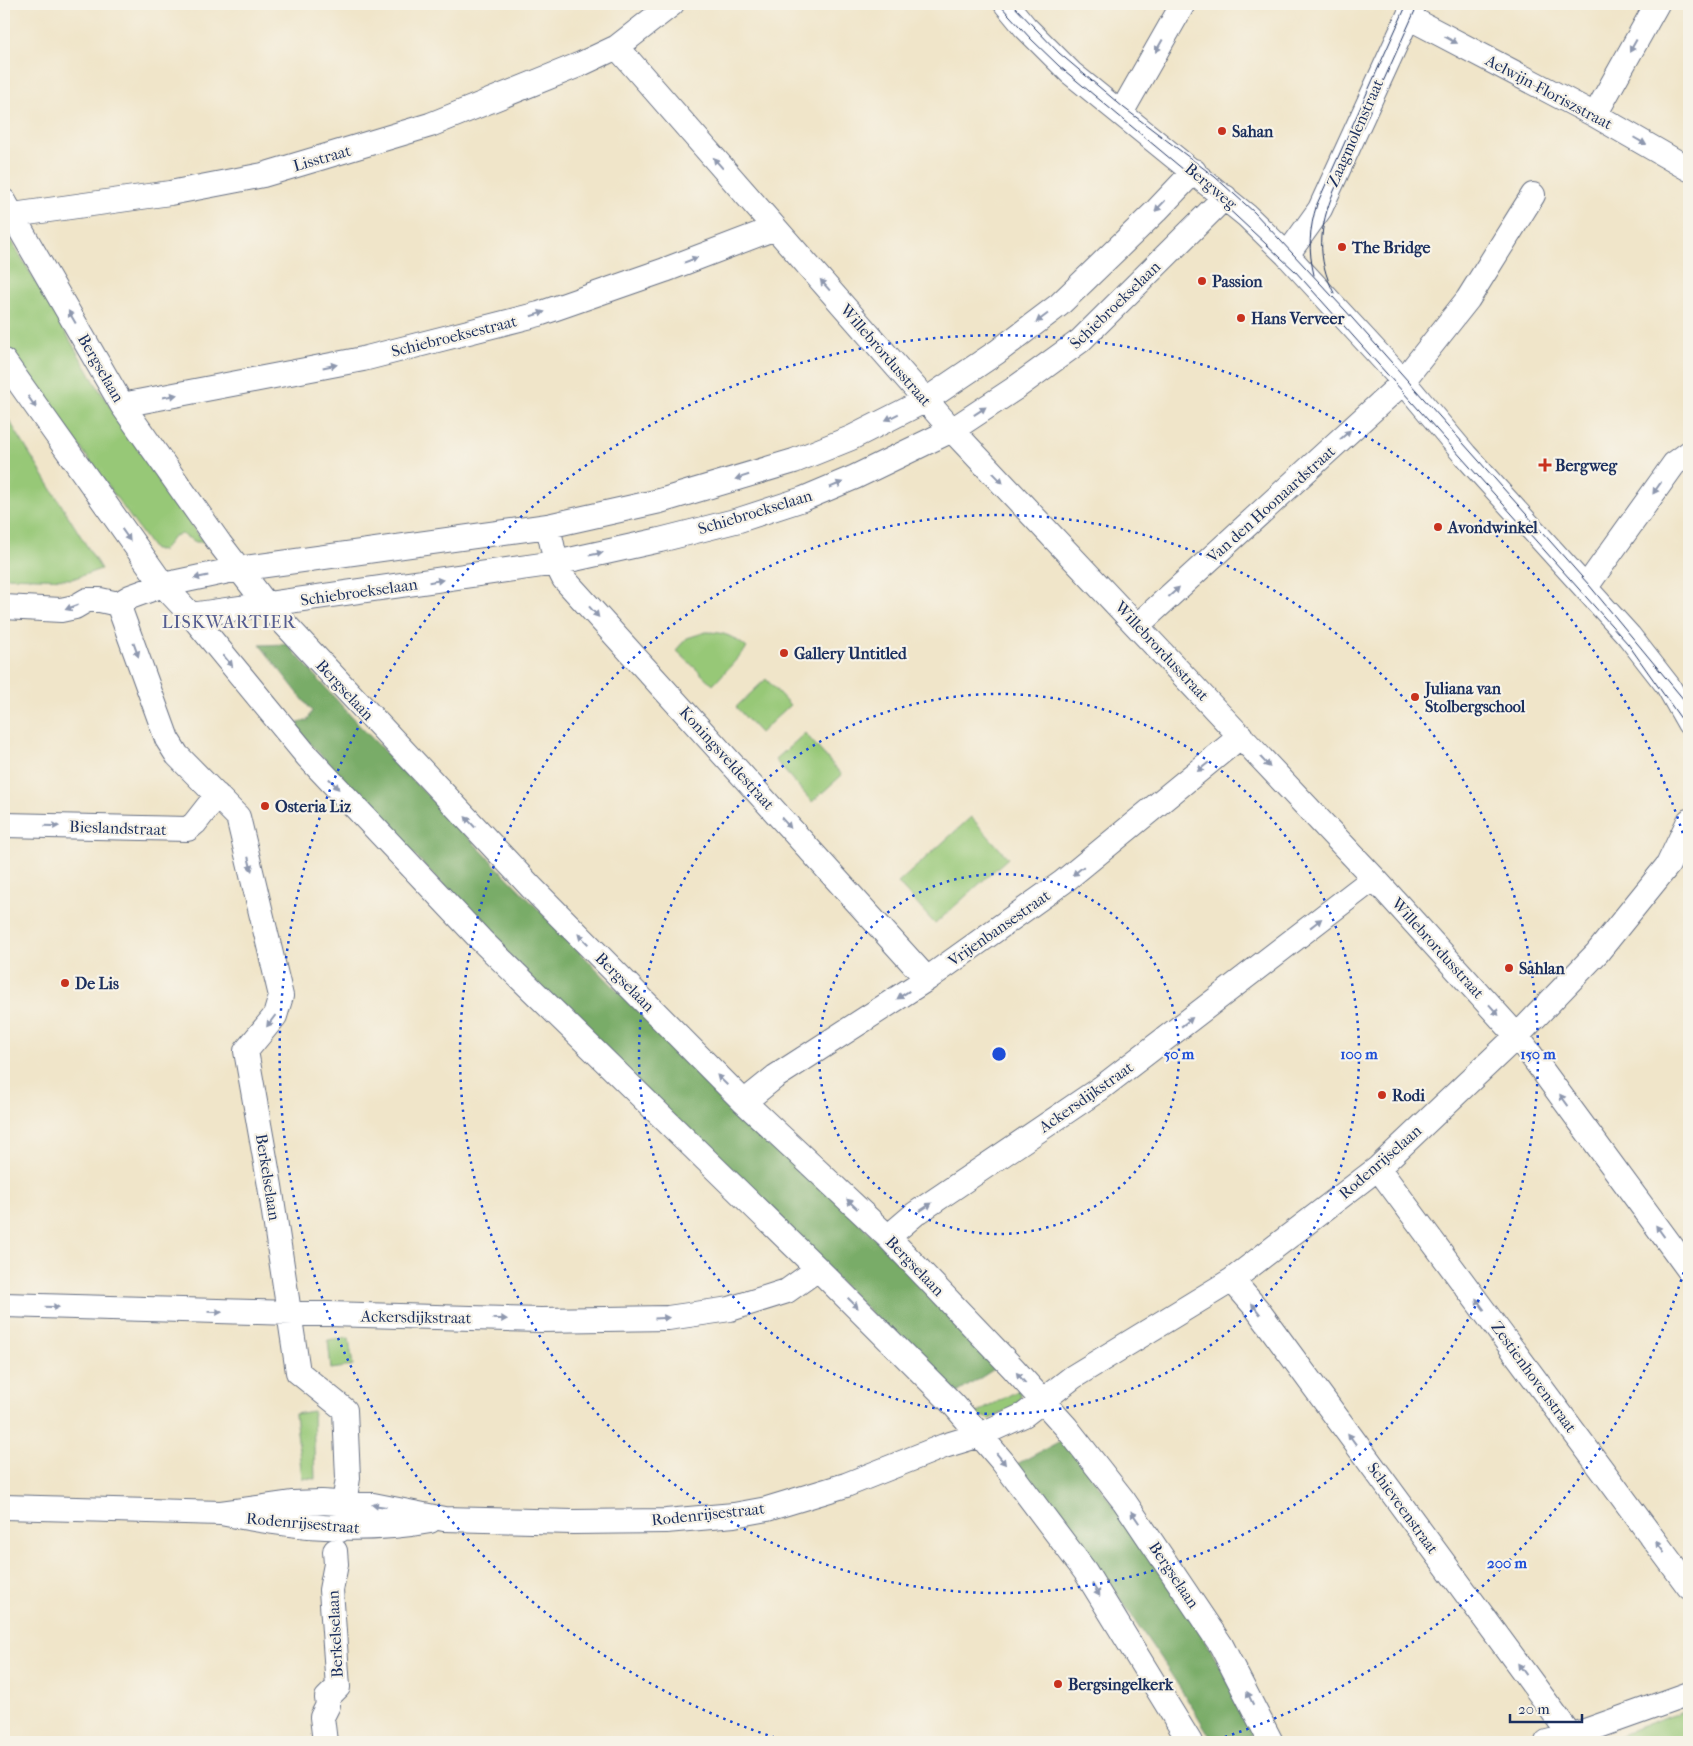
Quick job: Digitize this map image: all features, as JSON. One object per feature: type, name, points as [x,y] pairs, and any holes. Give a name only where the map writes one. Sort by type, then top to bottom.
[{"type":"street","name":"Lisstraat","points":[[8,208],[170,194],[263,175],[336,155],[430,126],[581,64],[616,47],[672,4]]},
{"type":"street","name":"Bergweg","points":[[1006,4],[1025,27],[1071,72],[1225,197],[1287,255],[1403,382],[1474,465],[1586,587],[1668,686],[1689,705]]},
{"type":"street","points":[[1121,113],[1183,4]]},
{"type":"street","points":[[1595,115],[1657,4]]},
{"type":"street","name":"Aelwijn-Floriszstraat","points":[[1411,10],[1689,169]]},
{"type":"street","name":"Zaagmolenstraat","points":[[1287,255],[1320,209],[1411,10]]},
{"type":"street","name":"Willebrordusstraat","points":[[616,47],[952,430],[1138,625],[1374,878],[1517,1036],[1689,1270]]},
{"type":"street","points":[[4,608],[61,610],[75,607],[87,600],[100,600],[118,604],[130,597],[163,585],[238,570],[548,526],[660,501],[794,461],[851,438],[926,400],[1059,305],[1194,171]]},
{"type":"street","points":[[1403,382],[1468,300],[1533,195]]},
{"type":"street","name":"Schiebroekselaan","points":[[191,615],[556,563],[686,534],[739,520],[794,502],[855,477],[952,430],[1080,341],[1225,197]]},
{"type":"street","name":"Bergselaan","points":[[8,208],[122,404],[238,570],[266,604],[531,887],[744,1102],[888,1237],[1013,1368],[1066,1428],[1124,1501],[1221,1644],[1271,1742]]},
{"type":"street","name":"Schiebroeksestraat","points":[[122,404],[363,359],[539,314],[665,270],[775,228]]},
{"type":"street","points":[[4,362],[163,585],[191,615],[307,756],[474,933],[818,1269],[946,1396],[980,1435],[1085,1571],[1190,1742]]},
{"type":"street","name":"Van den Hoonaardstraat","points":[[1138,625],[1403,382]]},
{"type":"street","points":[[1586,587],[1674,464],[1689,453]]},
{"type":"street","name":"Koningsveldestraat","points":[[548,526],[556,563],[564,579],[927,980]]},
{"type":"street","points":[[118,604],[168,738],[177,755],[217,794]]},
{"type":"street","name":"Bergweg","points":[[1668,686],[1689,723]]},
{"type":"street","name":"Vrijenbansestraat","points":[[744,1102],[775,1077],[927,980],[1063,882],[1241,736]]},
{"type":"street","name":"Berkelselaan","points":[[217,794],[238,817],[281,996],[276,1016],[246,1050],[270,1186],[298,1372],[345,1410],[348,1452],[345,1503],[337,1540],[336,1564],[331,1590],[338,1687],[327,1698],[328,1705],[322,1717],[325,1742]]},
{"type":"street","name":"Bieslandstraat","points":[[4,825],[188,829],[195,823],[217,794]]},
{"type":"street","name":"Rodenrijselaan","points":[[1042,1402],[1073,1377],[1232,1280],[1378,1168],[1517,1036],[1597,953],[1668,864],[1689,821]]},
{"type":"street","name":"Rodenrijselaan","points":[[1668,864],[1689,848]]},
{"type":"street","name":"Ackersdijkstraat","points":[[888,1237],[915,1214],[1101,1088],[1374,878]]},
{"type":"street","name":"Zestienhovenstraat","points":[[1378,1168],[1689,1587]]},
{"type":"street","name":"Ackersdijkstraat","points":[[4,1305],[541,1320],[668,1318],[730,1309],[787,1291],[818,1269]]},
{"type":"street","name":"Schieveenstraat","points":[[1232,1280],[1256,1309],[1571,1736]]},
{"type":"street","name":"Rodenrijsestraat","points":[[4,1507],[221,1514],[337,1540],[379,1528],[444,1519],[572,1522],[666,1521],[734,1514],[800,1500],[846,1485],[944,1446],[980,1435],[1024,1415],[1042,1402]]},
{"type":"street","name":"Rodenrijsestraat","points":[[221,1514],[293,1502],[345,1503],[389,1508],[444,1519]]},
{"type":"street","points":[[1547,1742],[1571,1736],[1689,1694]]},
{"type":"green space","points":[[4,228],[100,391],[155,475],[204,542],[196,542],[181,534],[174,536],[163,550],[154,550],[4,341]]},
{"type":"green space","points":[[4,412],[101,569],[72,579],[4,577]]},
{"type":"green space","points":[[706,632],[728,636],[747,648],[713,685],[676,650],[687,638]]},
{"type":"green space","points":[[287,644],[358,724],[615,988],[853,1216],[999,1366],[954,1395],[524,971],[298,731],[299,722],[308,720],[312,711],[260,645]]},
{"type":"green space","points":[[766,679],[790,705],[760,733],[736,707]]},
{"type":"green space","points":[[805,733],[842,775],[812,802],[775,760]]},
{"type":"green space","points":[[971,817],[1008,858],[935,924],[898,883]]},
{"type":"green space","points":[[349,1338],[353,1366],[331,1369],[328,1340]]},
{"type":"green space","points":[[1019,1390],[1021,1397],[1014,1408],[989,1419],[975,1414]]},
{"type":"green space","points":[[313,1411],[315,1479],[302,1478],[295,1414]]},
{"type":"green space","points":[[1064,1439],[1167,1580],[1191,1617],[1235,1693],[1253,1731],[1251,1736],[1237,1740],[1211,1738],[1166,1667],[1095,1563],[1049,1503],[1015,1465]]},
{"type":"green space","points":[[1689,1709],[1689,1742],[1603,1742]]},
{"type":"tram line","points":[[999,4],[1059,66],[1208,190],[1295,271],[1628,644],[1689,730]]},
{"type":"tram line","points":[[1012,4],[1059,53],[1124,108],[1215,177],[1254,212],[1345,310],[1589,585],[1689,706]]},
{"type":"tram line","points":[[1314,275],[1310,240],[1317,204],[1407,4]]},
{"type":"tram line","points":[[1334,293],[1328,280],[1322,255],[1325,217],[1334,191],[1418,4]]},
{"type":"place","name":"Sahan","points":[[1222,131]]},
{"type":"place","name":"The Bridge","points":[[1342,247]]},
{"type":"place","name":"Passion","points":[[1202,281]]},
{"type":"place","name":"Hans Verveer","points":[[1241,318]]},
{"type":"place","name":"Bergweg","points":[[1545,465]]},
{"type":"place","name":"Avondwinkel","points":[[1438,527]]},
{"type":"place","name":"Gallery Untitled","points":[[784,653]]},
{"type":"place","name":"Juliana van Stolbergschool","points":[[1415,697]]},
{"type":"place","name":"Osteria Liz","points":[[265,806]]},
{"type":"place","name":"Sahlan","points":[[1509,968]]},
{"type":"place","name":"De Lis","points":[[65,983]]},
{"type":"place","name":"Rodi","points":[[1382,1095]]},
{"type":"place","name":"Bergsingelkerk","points":[[1058,1684]]},
{"type":"district","name":"LISKWARTIER","points":[[229,622]]}]
